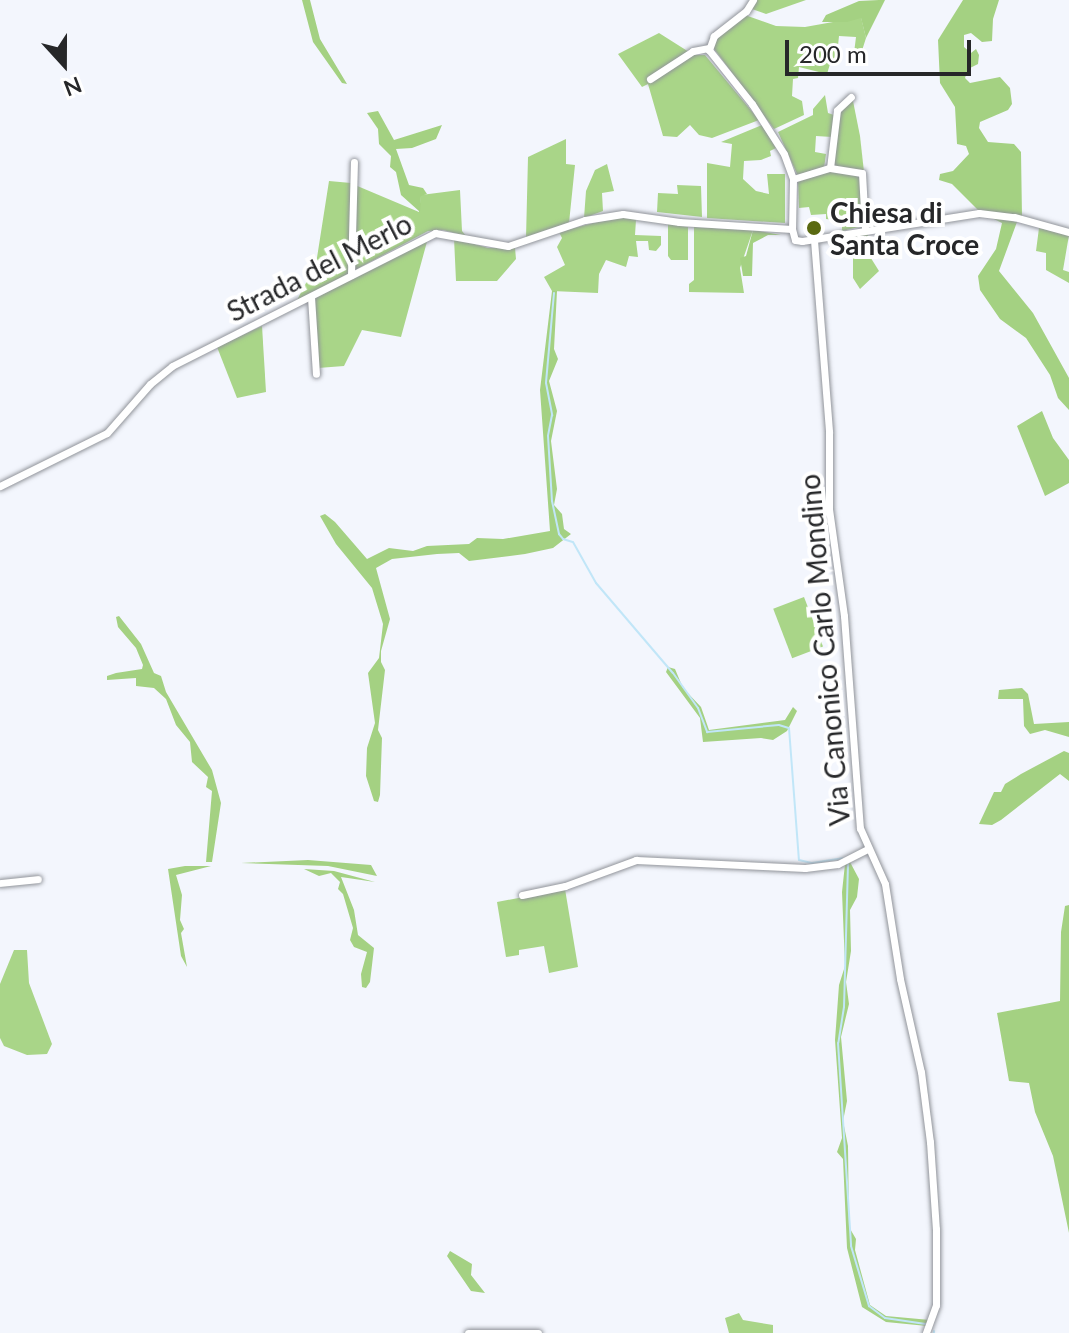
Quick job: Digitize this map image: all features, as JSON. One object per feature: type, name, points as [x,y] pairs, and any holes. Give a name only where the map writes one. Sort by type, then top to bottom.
[{"type":"street","points":[[708,48],[714,36],[746,11],[753,0]]},
{"type":"street","points":[[650,79],[693,51],[708,48]]},
{"type":"street","points":[[708,48],[772,133],[793,179],[792,229]]},
{"type":"street","points":[[830,168],[837,110],[851,97]]},
{"type":"street","points":[[351,275],[354,162]]},
{"type":"street","points":[[793,179],[830,168],[862,173],[865,229]]},
{"type":"street","points":[[814,240],[865,229],[989,213],[1069,232]]},
{"type":"street","name":"Strada del Merlo","points":[[0,486],[107,433],[150,384],[172,366],[435,233],[508,246],[585,220],[623,214],[691,223],[792,229],[795,240],[814,240]]},
{"type":"street","name":"Via Canonico Carlo Mondino","points":[[814,240],[829,432],[829,509],[844,616],[860,828],[885,884],[926,1107],[937,1250],[936,1313],[926,1333]]},
{"type":"street","points":[[311,297],[316,374]]},
{"type":"street","points":[[522,895],[565,886],[636,860],[805,868],[838,864],[868,849]]},
{"type":"street","points":[[0,883],[38,879]]},
{"type":"street","points":[[468,1333],[538,1333]]},
{"type":"green space","points":[[302,0],[310,0],[320,39],[347,84],[342,83],[313,42]]},
{"type":"green space","points":[[756,0],[806,0],[766,14],[752,9]]},
{"type":"green space","points":[[885,0],[866,38],[861,18],[847,22],[822,22],[826,15],[859,1]]},
{"type":"green space","points":[[963,0],[999,0],[993,19],[992,41],[982,42],[971,33],[964,35],[964,47],[971,53],[976,49],[979,55],[978,64],[968,69],[965,78],[970,83],[1000,77],[1010,88],[1012,104],[1008,110],[980,122],[979,128],[988,142],[1014,144],[1021,152],[1022,217],[978,210],[952,184],[939,180],[940,174],[953,171],[969,154],[966,146],[957,144],[955,107],[940,83],[938,40]]},
{"type":"green space","points":[[745,15],[776,26],[805,27],[861,17],[866,38],[859,60],[853,61],[856,37],[839,36],[836,65],[830,64],[827,74],[799,67],[798,78],[793,79],[792,96],[802,101],[804,115],[774,129],[712,46],[715,39]]},
{"type":"green space","points":[[659,33],[689,52],[648,79],[648,83],[691,55],[705,55],[759,120],[712,138],[699,135],[690,125],[677,137],[663,136],[648,84],[642,87],[618,54]]},
{"type":"green space","points":[[825,95],[828,113],[834,115],[832,137],[816,136],[815,152],[826,154],[824,168],[798,176],[778,132],[813,115],[813,109]]},
{"type":"green space","points":[[853,101],[864,172],[832,167],[839,110]]},
{"type":"green space","points":[[378,111],[394,140],[442,125],[436,139],[412,148],[396,149],[409,185],[423,188],[427,194],[421,196],[420,212],[401,195],[396,172],[390,167],[391,156],[379,144],[378,129],[367,113]]},
{"type":"green space","points":[[762,125],[776,148],[770,151],[771,156],[744,161],[743,179],[756,191],[769,194],[767,174],[785,174],[785,223],[707,218],[707,163],[730,167],[732,144],[721,142]]},
{"type":"green space","points":[[566,139],[566,164],[575,165],[569,223],[526,238],[528,157]]},
{"type":"green space","points":[[607,164],[614,191],[602,193],[603,211],[584,218],[586,191],[595,170]]},
{"type":"green space","points":[[830,171],[860,175],[863,226],[842,231],[842,221],[826,219],[826,214],[811,215],[809,207],[799,208],[798,180]]},
{"type":"green space","points":[[329,181],[351,183],[349,273],[296,302],[316,264]]},
{"type":"green space","points":[[355,185],[419,212],[421,195],[460,190],[462,231],[466,236],[443,230],[428,231],[353,271]]},
{"type":"green space","points":[[677,185],[701,186],[702,217],[657,212],[658,193],[678,194]]},
{"type":"green space","points":[[986,215],[1017,222],[999,271],[1033,313],[1069,378],[1069,410],[1058,398],[1050,375],[1026,338],[1000,319],[980,290],[978,276],[996,249],[1002,223]]},
{"type":"green space","points":[[616,217],[649,220],[636,220],[635,235],[661,236],[661,245],[656,251],[649,250],[648,241],[636,241],[638,257],[629,256],[626,267],[606,260],[599,274],[598,293],[552,291],[544,277],[565,265],[557,247],[562,238],[559,232]]},
{"type":"green space","points":[[668,224],[688,227],[688,260],[671,260],[668,256]]},
{"type":"green space","points":[[694,227],[753,230],[740,268],[744,293],[689,292],[689,284],[694,280]]},
{"type":"green space","points":[[1039,228],[1069,235],[1063,270],[1069,272],[1069,283],[1046,270],[1046,253],[1036,251]]},
{"type":"green space","points":[[753,230],[781,235],[768,235],[753,243],[752,276],[743,276],[740,258],[746,256]]},
{"type":"green space","points":[[868,232],[869,255],[879,271],[860,289],[853,278],[853,235]]},
{"type":"green space","points":[[428,238],[401,337],[362,330],[344,366],[318,368],[314,299]]},
{"type":"green space","points":[[454,238],[488,248],[515,248],[516,259],[497,281],[456,281]]},
{"type":"green space","points":[[552,291],[557,291],[554,349],[558,359],[549,381],[557,411],[551,441],[557,489],[554,505],[562,514],[564,529],[571,534],[553,548],[525,554],[469,561],[459,553],[437,554],[392,559],[376,568],[390,619],[381,651],[385,670],[378,730],[382,738],[380,795],[378,802],[374,801],[366,776],[367,748],[375,723],[368,673],[379,658],[383,624],[372,588],[336,544],[320,516],[325,514],[335,522],[367,559],[389,548],[413,551],[427,546],[469,544],[477,538],[503,539],[550,531],[540,390]]},
{"type":"green space","points":[[262,326],[266,392],[237,398],[217,347]]},
{"type":"green space","points":[[1042,411],[1053,438],[1069,460],[1069,483],[1045,496],[1017,426]]},
{"type":"green space","points":[[804,597],[823,646],[792,658],[773,609]]},
{"type":"green space","points":[[119,616],[141,644],[154,673],[161,676],[166,692],[212,770],[221,803],[212,862],[206,862],[212,791],[206,787],[208,777],[192,762],[190,742],[176,725],[166,699],[154,688],[136,686],[136,678],[107,680],[107,676],[142,669],[143,665],[136,648],[118,627],[116,617]]},
{"type":"green space","points":[[668,667],[675,669],[683,688],[701,707],[709,730],[785,720],[793,707],[797,711],[787,731],[773,740],[703,742],[700,718],[666,672]]},
{"type":"green space","points":[[1022,688],[1028,694],[1034,724],[1069,722],[1069,737],[1045,730],[1030,734],[1024,726],[1023,699],[998,699],[999,690]]},
{"type":"green space","points":[[1064,751],[1069,753],[1069,781],[1060,774],[1001,820],[992,825],[979,824],[994,792],[1001,792],[1005,784]]},
{"type":"green space","points":[[308,860],[371,865],[377,876],[328,866],[241,863]]},
{"type":"green space","points":[[850,862],[859,879],[857,897],[850,910],[851,951],[846,982],[849,1004],[841,1037],[847,1101],[843,1121],[848,1146],[849,1227],[856,1239],[855,1250],[870,1305],[886,1316],[930,1320],[927,1326],[886,1322],[862,1307],[847,1248],[843,1159],[837,1152],[842,1138],[835,1040],[839,985],[845,966],[842,892],[845,864]]},
{"type":"green space","points":[[211,866],[176,875],[182,895],[180,920],[184,929],[181,933],[187,967],[181,956],[168,869]]},
{"type":"green space","points":[[304,869],[334,871],[375,882],[341,877],[354,910],[358,935],[374,948],[370,982],[366,988],[362,987],[361,974],[367,952],[354,947],[350,940],[353,928],[343,894],[338,889],[340,882],[331,873],[319,876]]},
{"type":"green space","points":[[565,889],[578,967],[549,973],[544,946],[519,950],[519,955],[506,957],[497,902]]},
{"type":"green space","points":[[1069,905],[1069,1233],[1053,1156],[1035,1112],[1029,1083],[1009,1081],[997,1013],[1060,1001],[1061,932],[1065,906]]},
{"type":"green space","points":[[14,950],[27,950],[29,983],[52,1044],[47,1054],[27,1055],[4,1046],[0,1038],[0,984]]},
{"type":"green space","points":[[450,1251],[472,1264],[471,1275],[485,1293],[471,1291],[447,1256]]},
{"type":"green space","points":[[739,1313],[743,1320],[773,1325],[773,1333],[729,1333],[725,1318]]},
{"type":"waterway","points":[[554,293],[546,383],[552,415],[548,436],[552,501],[559,534],[573,542],[596,583],[673,673],[698,708],[707,732],[779,725],[789,728],[799,860],[812,863],[843,858]]},
{"type":"waterway","points":[[848,864],[844,1007],[838,1043],[851,1246],[869,1306],[885,1318],[926,1324]]},
{"type":"place","name":"Chiesa di Santa Croce","points":[[814,228]]}]
